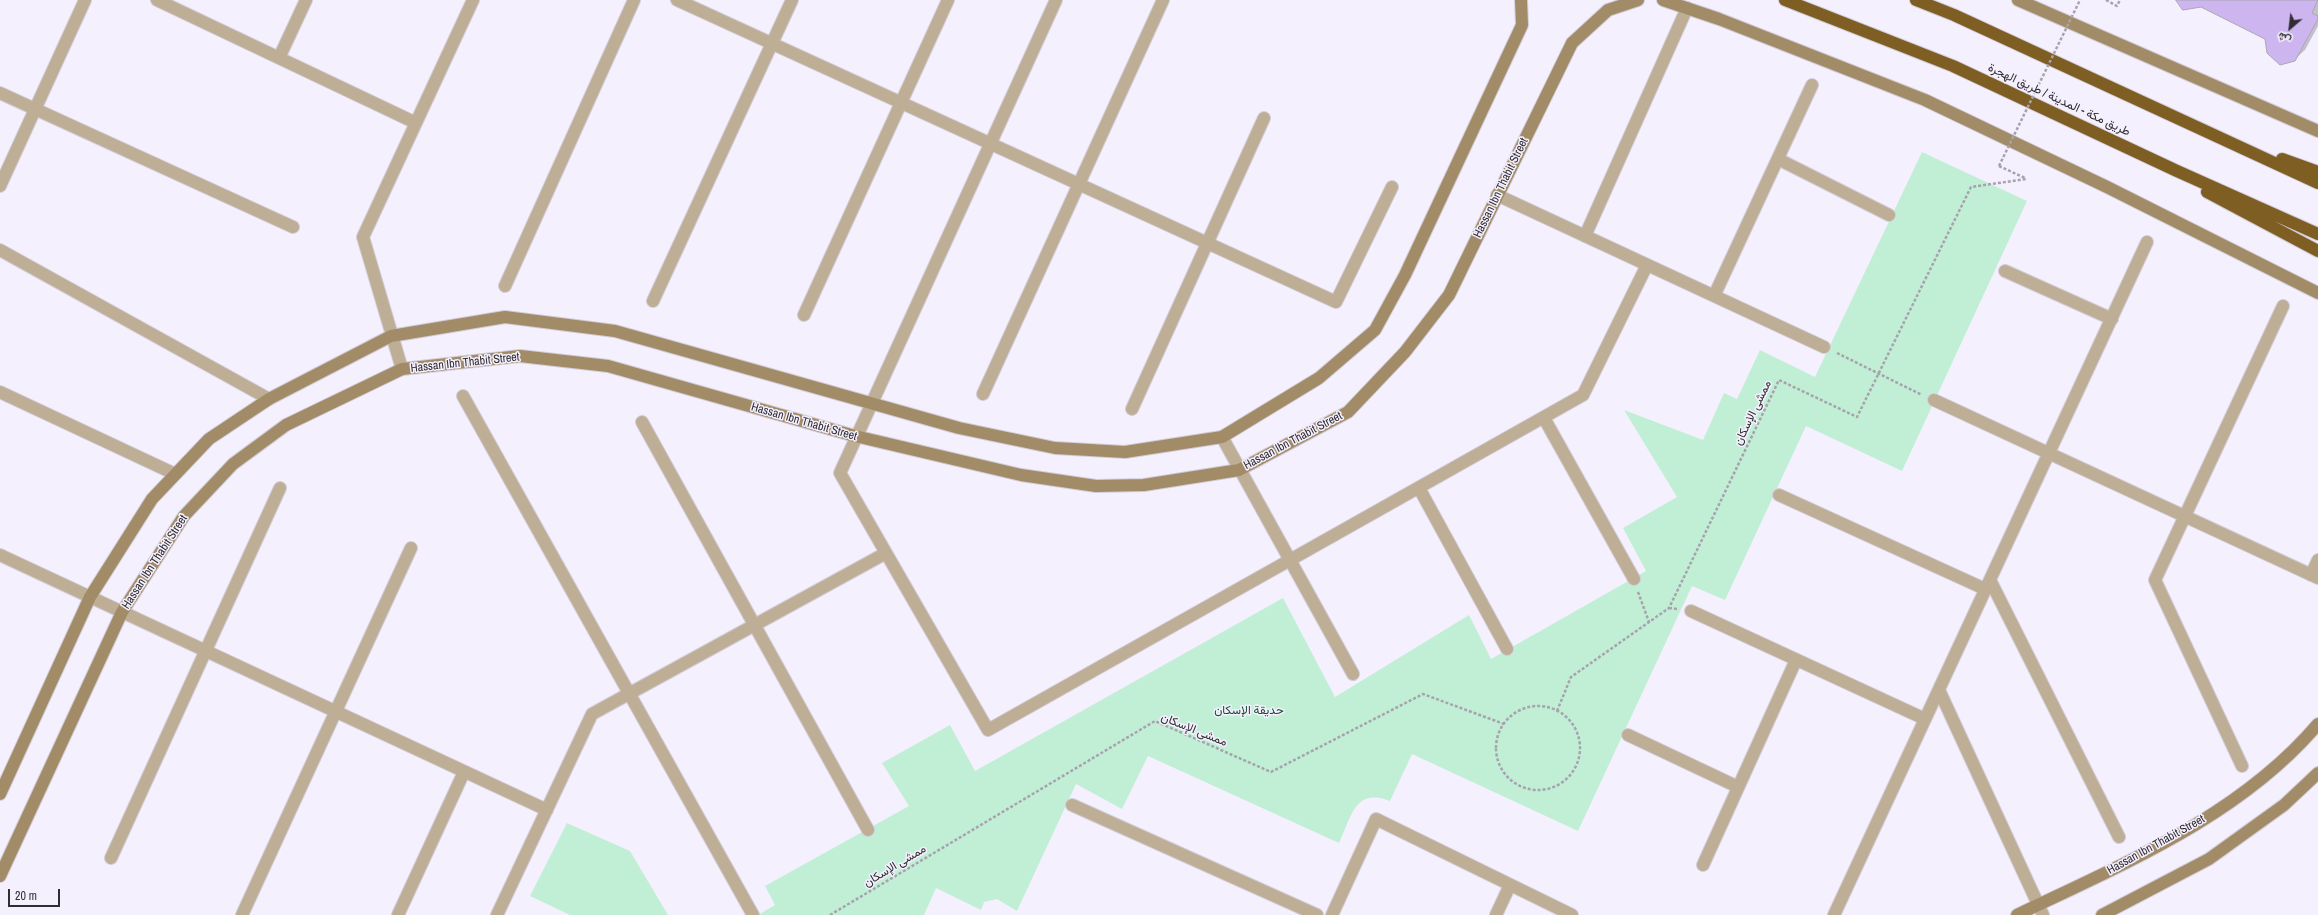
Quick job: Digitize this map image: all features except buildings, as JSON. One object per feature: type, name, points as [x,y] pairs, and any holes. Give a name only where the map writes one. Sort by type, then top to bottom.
[{"type":"highway","name":"طريق مكة - المدينة / طريق الهجرة","points":[[1785,0],[1953,66],[2100,135],[2318,234]]},
{"type":"highway","points":[[1916,0],[1954,15],[2318,183]]},
{"type":"highway","points":[[2198,128],[2318,172]]},
{"type":"highway","points":[[2100,135],[2318,251]]},
{"type":"street","points":[[0,186],[85,0]]},
{"type":"street","points":[[157,0],[416,123]]},
{"type":"street","points":[[279,58],[306,0]]},
{"type":"street","points":[[402,369],[363,237],[473,0]]},
{"type":"street","points":[[505,286],[634,0]]},
{"type":"street","points":[[677,0],[1336,302],[1392,187]]},
{"type":"street","points":[[653,301],[792,0]]},
{"type":"street","points":[[804,315],[948,0]]},
{"type":"street","points":[[1056,0],[872,403],[855,436],[840,473],[988,730],[1583,396],[1647,265]]},
{"type":"street","points":[[983,394],[1163,0]]},
{"type":"street","points":[[0,794],[90,597],[152,498],[209,440],[269,399],[391,336],[505,316],[607,330],[959,428],[1055,448],[1125,452],[1222,437],[1319,378],[1375,330],[1405,275],[1522,25],[1521,0]]},
{"type":"street","name":"Hassan Ibn Thabit Street","points":[[0,876],[122,612],[184,516],[233,464],[286,425],[402,369],[520,356],[608,366],[855,436],[1020,475],[1096,486],[1144,485],[1239,470],[1348,412],[1406,352],[1449,295],[1572,43],[1608,10],[1638,0]]},
{"type":"street","points":[[1663,0],[1925,100],[2107,187],[2318,293]]},
{"type":"street","points":[[2018,0],[2318,131]]},
{"type":"street","points":[[1585,236],[1687,8]]},
{"type":"street","points":[[1714,296],[1812,85]]},
{"type":"street","points":[[0,93],[293,227]]},
{"type":"street","points":[[1132,409],[1264,118]]},
{"type":"street","points":[[1778,159],[1889,215]]},
{"type":"street","points":[[1497,195],[1824,347]]},
{"type":"street","points":[[1834,915],[2148,242]]},
{"type":"street","points":[[0,250],[269,399]]},
{"type":"street","points":[[2004,271],[2112,319]]},
{"type":"street","points":[[2242,766],[2155,580],[2283,306]]},
{"type":"street","points":[[0,392],[176,474]]},
{"type":"street","points":[[463,396],[753,915]]},
{"type":"street","points":[[1934,400],[2315,576],[2318,560]]},
{"type":"street","points":[[1544,418],[1634,579]]},
{"type":"street","points":[[642,422],[868,830]]},
{"type":"street","points":[[1222,437],[1352,674]]},
{"type":"street","points":[[111,858],[280,488]]},
{"type":"street","points":[[1419,488],[1508,649]]},
{"type":"street","points":[[1780,495],[1988,584],[2119,838]]},
{"type":"street","points":[[242,915],[411,548]]},
{"type":"street","points":[[497,915],[592,714],[886,553]]},
{"type":"street","points":[[0,555],[547,810]]},
{"type":"street","points":[[1691,612],[1925,719]]},
{"type":"street","points":[[1702,865],[1796,660]]},
{"type":"street","points":[[1938,690],[2041,910]]},
{"type":"street","name":"Hassan Ibn Thabit Street","points":[[2017,915],[2041,910],[2191,828],[2262,778],[2318,724]]},
{"type":"street","points":[[1628,735],[1738,787]]},
{"type":"street","points":[[398,915],[464,772]]},
{"type":"street","points":[[2102,915],[2209,859],[2284,805],[2318,773]]},
{"type":"street","points":[[1072,805],[1317,915]]},
{"type":"street","points":[[1332,915],[1376,819],[1572,915]]},
{"type":"street","points":[[1496,915],[1510,885]]},
{"type":"path","name":"ممشى الإسكان","points":[[1557,711],[1571,677],[1669,608],[1779,380],[1857,417],[1970,187],[2026,179],[1999,166],[2080,0]]},
{"type":"path","points":[[2106,0],[2117,6],[2120,0]]},
{"type":"path","points":[[1824,347],[1934,400]]},
{"type":"path","points":[[1634,579],[1649,622]]},
{"type":"path","name":"ممشى الإسكان","points":[[830,915],[1155,722],[1271,772],[1423,694],[1504,724]]},
{"type":"path","points":[[1538,706],[1557,711],[1573,724],[1580,742],[1578,762],[1570,775],[1558,785],[1539,790],[1519,785],[1504,772],[1497,753],[1496,743],[1504,724],[1510,716],[1528,707],[1538,706]]},
{"type":"green space","name":"حديقة الإسكان","points":[[1922,152],[2027,201],[1902,471],[1806,426],[1725,600],[1692,586],[1578,831],[1412,754],[1390,801],[1378,798],[1369,798],[1362,801],[1351,815],[1339,843],[1148,756],[1122,809],[1076,784],[1017,911],[997,899],[984,902],[981,910],[936,888],[924,915],[758,915],[775,905],[765,886],[909,806],[882,763],[950,725],[975,771],[1283,598],[1335,697],[1469,615],[1491,659],[1646,571],[1623,528],[1677,497],[1624,410],[1703,440],[1724,393],[1737,399],[1760,350],[1815,377]]},
{"type":"green space","points":[[567,823],[630,851],[668,915],[570,915],[530,896]]}]
